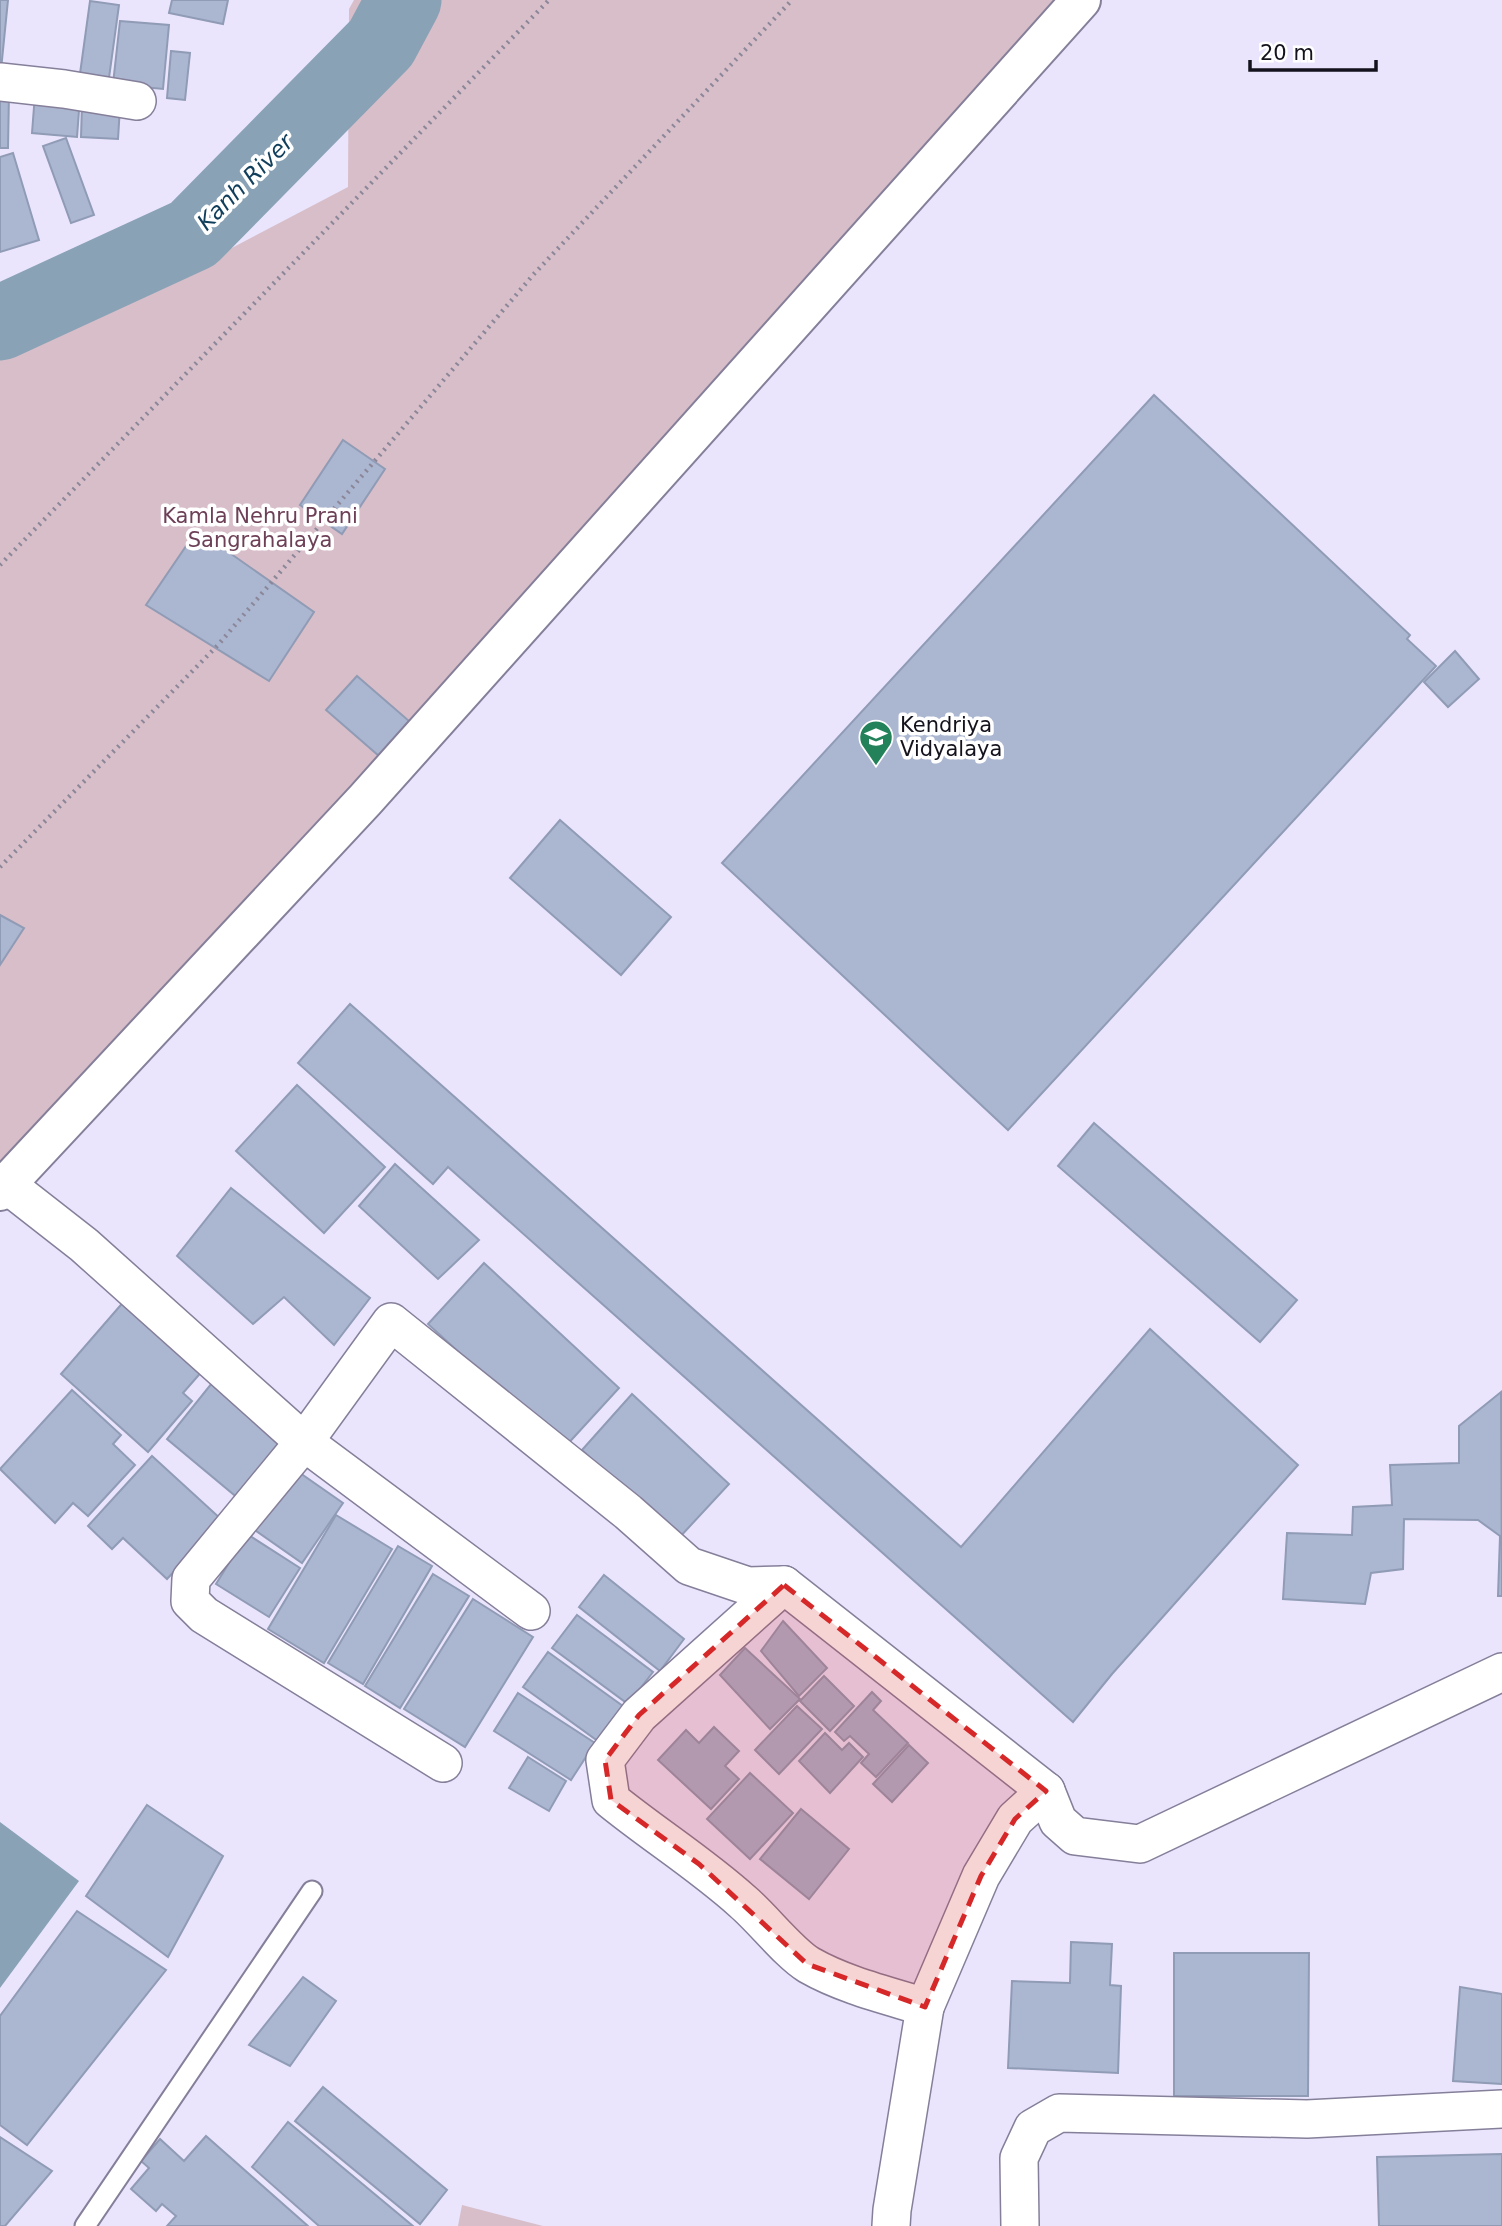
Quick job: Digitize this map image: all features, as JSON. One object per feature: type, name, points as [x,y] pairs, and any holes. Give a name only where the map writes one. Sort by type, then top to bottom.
[{"type":"street","points":[[531,1611],[304,1442],[83,1245],[3,1187],[365,800],[1081,0]]},
{"type":"street","points":[[0,82],[137,101]]},
{"type":"street","points":[[443,1763],[204,1615],[190,1601],[191,1579],[304,1442],[391,1322],[628,1512],[690,1566],[748,1586],[784,1585],[1046,1791],[1058,1821],[1075,1836],[1140,1844],[1502,1672]]},
{"type":"street","points":[[784,1585],[639,1715],[606,1760],[611,1800],[643,1826],[699,1864],[744,1902],[807,1964],[850,1984],[925,2007]]},
{"type":"street","points":[[891,2226],[925,2007],[981,1876],[1015,1819],[1046,1791]]},
{"type":"street","points":[[1020,2226],[1019,2158],[1033,2128],[1059,2113],[1307,2119],[1502,2109]]},
{"type":"lane","points":[[85,2226],[312,1891]]},
{"type":"path","points":[[0,565],[548,0]]},
{"type":"path","points":[[0,867],[218,645],[533,275],[792,0]]},
{"type":"highlighted area","points":[[784,1585],[1046,1791],[1015,1819],[981,1876],[925,2007],[807,1964],[699,1864],[611,1800],[605,1760],[639,1715]]},
{"type":"green space","name":"Kamla Nehru Prani Sangrahalaya","points":[[354,0],[1102,0],[849,261],[0,1191],[0,328],[127,303],[348,187],[349,9]]},
{"type":"green space","points":[[462,2205],[543,2226],[458,2226]]},
{"type":"water","points":[[0,1822],[79,1881],[0,1988]]},
{"type":"building","points":[[0,0],[8,0],[1,70],[0,70]]},
{"type":"building","points":[[172,0],[228,0],[223,24],[169,13]]},
{"type":"building","points":[[90,1],[119,5],[108,85],[79,81]]},
{"type":"building","points":[[120,21],[169,25],[163,89],[113,84]]},
{"type":"building","points":[[171,51],[190,53],[185,100],[167,98]]},
{"type":"building","points":[[0,93],[9,94],[8,148],[0,148]]},
{"type":"building","points":[[35,94],[80,97],[77,137],[32,133]]},
{"type":"building","points":[[82,105],[120,107],[118,139],[81,137]]},
{"type":"building","points":[[66,138],[94,215],[71,223],[43,146]]},
{"type":"building","points":[[13,153],[39,240],[0,252],[0,157]]},
{"type":"building","points":[[1154,395],[1410,635],[1407,639],[1436,666],[1008,1130],[722,863]]},
{"type":"building","points":[[343,440],[385,469],[342,534],[300,505]]},
{"type":"building","points":[[197,530],[314,612],[269,681],[146,605]]},
{"type":"building","points":[[1455,651],[1479,679],[1448,707],[1424,682]]},
{"type":"building","points":[[357,676],[409,721],[379,756],[326,710]]},
{"type":"building","points":[[560,820],[671,917],[621,975],[510,878]]},
{"type":"building","points":[[0,915],[24,928],[0,965]]},
{"type":"building","points":[[350,1004],[961,1547],[1150,1329],[1298,1465],[1112,1674],[1073,1722],[448,1167],[433,1184],[298,1063]]},
{"type":"building","points":[[297,1085],[385,1167],[324,1233],[236,1151]]},
{"type":"building","points":[[1094,1123],[1297,1300],[1260,1342],[1058,1166]]},
{"type":"building","points":[[395,1164],[479,1240],[438,1279],[359,1206]]},
{"type":"building","points":[[231,1188],[370,1298],[334,1345],[284,1297],[253,1324],[177,1256]]},
{"type":"building","points":[[484,1263],[619,1388],[564,1448],[428,1324]]},
{"type":"building","points":[[126,1299],[204,1369],[183,1393],[192,1401],[148,1452],[61,1374]]},
{"type":"building","points":[[212,1383],[285,1443],[239,1499],[167,1439]]},
{"type":"building","points":[[72,1390],[121,1435],[113,1444],[135,1465],[88,1516],[73,1503],[55,1523],[0,1469]]},
{"type":"building","points":[[1501,1392],[1502,1596],[1498,1596],[1500,1536],[1478,1520],[1404,1519],[1403,1569],[1371,1573],[1365,1604],[1283,1599],[1287,1533],[1352,1535],[1353,1507],[1392,1505],[1390,1465],[1459,1463],[1459,1426]]},
{"type":"building","points":[[632,1394],[729,1484],[678,1539],[582,1450]]},
{"type":"building","points":[[152,1456],[222,1520],[167,1579],[123,1538],[112,1549],[88,1526]]},
{"type":"building","points":[[290,1466],[343,1503],[302,1563],[249,1526]]},
{"type":"building","points":[[336,1515],[392,1549],[324,1663],[268,1629]]},
{"type":"building","points":[[247,1534],[300,1568],[269,1617],[216,1584]]},
{"type":"building","points":[[398,1546],[432,1566],[363,1684],[328,1663]]},
{"type":"building","points":[[433,1574],[469,1596],[400,1708],[365,1686]]},
{"type":"building","points":[[604,1575],[684,1639],[660,1671],[579,1607]]},
{"type":"building","points":[[473,1599],[533,1637],[465,1747],[404,1709]]},
{"type":"building","points":[[577,1615],[653,1672],[628,1704],[552,1648]]},
{"type":"building","points":[[783,1621],[827,1668],[799,1696],[761,1651]]},
{"type":"building","points":[[745,1648],[800,1699],[770,1729],[720,1675]]},
{"type":"building","points":[[548,1652],[627,1709],[602,1744],[523,1687]]},
{"type":"building","points":[[824,1676],[854,1706],[830,1731],[800,1701]]},
{"type":"building","points":[[872,1692],[881,1701],[873,1710],[908,1743],[876,1777],[861,1763],[869,1754],[850,1736],[844,1741],[835,1732]]},
{"type":"building","points":[[518,1693],[595,1743],[571,1780],[494,1731]]},
{"type":"building","points":[[797,1706],[822,1729],[779,1774],[755,1750]]},
{"type":"building","points":[[714,1727],[739,1751],[725,1766],[739,1779],[711,1809],[658,1760],[686,1730],[699,1743]]},
{"type":"building","points":[[825,1733],[842,1750],[849,1743],[863,1757],[830,1793],[799,1761]]},
{"type":"building","points":[[909,1745],[928,1763],[892,1802],[873,1784]]},
{"type":"building","points":[[528,1757],[566,1781],[549,1811],[509,1788]]},
{"type":"building","points":[[750,1773],[793,1813],[750,1859],[707,1819]]},
{"type":"building","points":[[147,1805],[223,1856],[168,1957],[86,1896]]},
{"type":"building","points":[[801,1809],[849,1849],[809,1899],[760,1859]]},
{"type":"building","points":[[77,1911],[166,1970],[27,2145],[0,2125],[0,2016]]},
{"type":"building","points":[[1071,1942],[1112,1944],[1110,1985],[1121,1986],[1118,2073],[1008,2068],[1012,1981],[1070,1983]]},
{"type":"building","points":[[1174,1953],[1309,1953],[1308,2096],[1174,2096]]},
{"type":"building","points":[[303,1977],[336,2001],[290,2066],[249,2045]]},
{"type":"building","points":[[1460,1987],[1502,1994],[1502,2084],[1453,2081]]},
{"type":"building","points":[[323,2087],[447,2190],[420,2224],[295,2121]]},
{"type":"building","points":[[288,2122],[413,2226],[319,2226],[252,2167]]},
{"type":"building","points":[[206,2136],[308,2226],[167,2226],[176,2216],[162,2204],[156,2211],[131,2189],[149,2168],[141,2161],[160,2139],[184,2161]]},
{"type":"building","points":[[0,2137],[52,2171],[5,2226],[0,2226]]},
{"type":"building","points":[[1502,2154],[1502,2226],[1379,2226],[1377,2157]]},
{"type":"waterway","name":"Kanh River","points":[[0,323],[193,234],[381,43],[404,0]]},
{"type":"place","name":"Kendriya Vidyalaya","points":[[876,767]]}]
